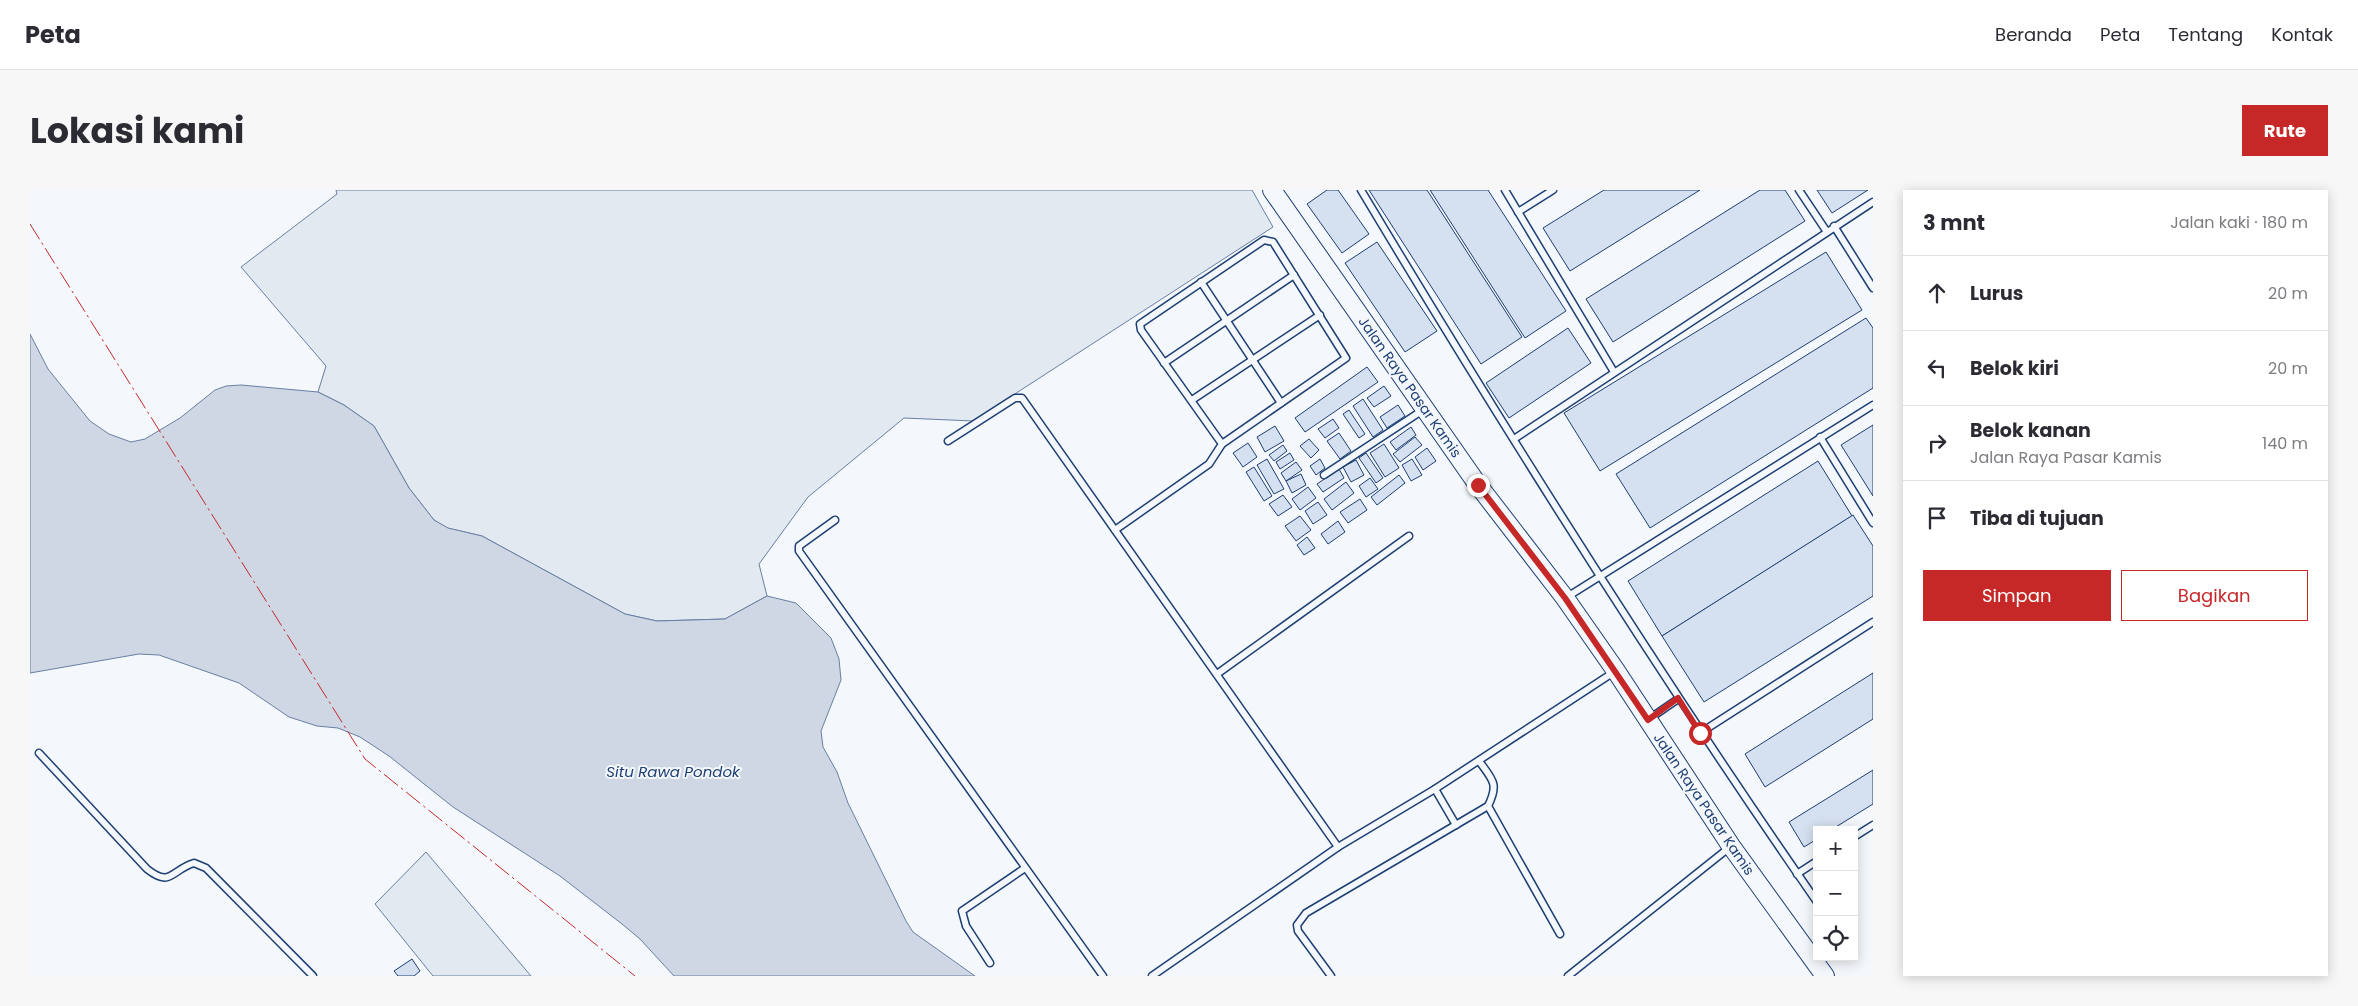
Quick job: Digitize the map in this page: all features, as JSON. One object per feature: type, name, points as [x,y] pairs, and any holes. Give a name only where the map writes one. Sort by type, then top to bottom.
[{"type":"main road","name":"Jalan Raya Pasar Kamis","points":[[1272,190],[1478,485],[1565,598],[1616,671],[1731,846],[1825,976]]},
{"type":"lane","points":[[1361,190],[1485,397],[1514,439],[1700,733],[1813,896]]},
{"type":"lane","points":[[1505,190],[1614,372]]},
{"type":"lane","points":[[1518,212],[1553,190]]},
{"type":"lane","points":[[1799,190],[1827,232]]},
{"type":"lane","points":[[1514,439],[1873,202]]},
{"type":"lane","points":[[1834,226],[1873,288]]},
{"type":"lane","points":[[1116,530],[1209,464],[1222,444],[1346,358],[1273,242],[1269,240],[1264,240],[1140,324],[1141,330],[1222,444]]},
{"type":"lane","points":[[1164,363],[1294,275]]},
{"type":"lane","points":[[1201,282],[1281,403]]},
{"type":"lane","points":[[1192,400],[1320,315]]},
{"type":"lane","points":[[948,441],[1015,398],[1022,398],[1338,846]]},
{"type":"lane","points":[[1565,598],[1873,405]]},
{"type":"lane","points":[[1324,475],[1424,409]]},
{"type":"lane","points":[[1820,437],[1873,523]]},
{"type":"lane","points":[[835,520],[799,546],[798,551],[1103,976]]},
{"type":"lane","points":[[1217,674],[1409,536]]},
{"type":"lane","points":[[1700,733],[1873,622]]},
{"type":"lane","points":[[1152,976],[1338,846],[1435,789],[1616,671]]},
{"type":"lane","points":[[1648,720],[1678,698]]},
{"type":"lane","points":[[39,753],[147,869],[161,878],[169,878],[194,863],[206,868],[313,976]]},
{"type":"lane","points":[[1331,976],[1298,931],[1297,925],[1299,920],[1306,913],[1488,806],[1495,793],[1494,782],[1479,761]]},
{"type":"lane","points":[[1435,789],[1456,825]]},
{"type":"lane","points":[[1488,806],[1560,934]]},
{"type":"lane","points":[[1858,834],[1873,825]]},
{"type":"lane","points":[[1568,976],[1731,846]]},
{"type":"lane","points":[[1797,874],[1813,864]]},
{"type":"lane","points":[[990,963],[966,926],[962,911],[1025,868]]},
{"type":"shaded area","points":[[336,190],[1252,190],[1273,227],[973,421],[904,418],[808,497],[759,564],[767,596],[725,619],[657,621],[625,614],[482,536],[447,528],[434,520],[409,488],[374,426],[344,405],[318,392],[326,366],[241,267],[337,194]]},
{"type":"shaded area","points":[[426,852],[531,976],[433,976],[375,904]]},
{"type":"water","name":"Situ Rawa Pondok","points":[[30,334],[48,369],[90,421],[109,434],[131,442],[145,439],[180,418],[215,390],[226,386],[241,385],[318,392],[344,405],[374,426],[409,488],[434,520],[448,528],[482,536],[625,614],[657,621],[725,619],[767,596],[796,603],[831,638],[839,659],[841,680],[821,731],[823,747],[837,772],[848,803],[913,932],[975,976],[674,976],[640,939],[560,876],[453,807],[389,756],[360,737],[338,728],[317,726],[289,717],[239,683],[159,655],[139,654],[30,673]]},
{"type":"building","points":[[1327,190],[1338,190],[1369,234],[1342,253],[1307,204]]},
{"type":"building","points":[[1369,190],[1427,190],[1522,337],[1481,364]]},
{"type":"building","points":[[1430,190],[1488,190],[1566,311],[1525,338]]},
{"type":"building","points":[[1604,190],[1700,190],[1570,271],[1543,228]]},
{"type":"building","points":[[1760,190],[1785,190],[1805,221],[1613,342],[1586,299]]},
{"type":"building","points":[[1817,190],[1868,190],[1832,213]]},
{"type":"building","points":[[1377,242],[1437,331],[1405,352],[1345,263]]},
{"type":"building","points":[[1826,252],[1862,310],[1600,471],[1564,413]]},
{"type":"building","points":[[1866,318],[1873,328],[1873,388],[1650,528],[1616,474]]},
{"type":"building","points":[[1568,328],[1591,363],[1509,418],[1486,383]]},
{"type":"building","points":[[1367,367],[1378,382],[1305,432],[1295,418]]},
{"type":"building","points":[[1384,386],[1391,396],[1374,407],[1367,398]]},
{"type":"building","points":[[1363,399],[1383,430],[1373,437],[1353,406]]},
{"type":"building","points":[[1398,405],[1405,416],[1387,428],[1380,417]]},
{"type":"building","points":[[1349,410],[1365,434],[1359,438],[1343,414]]},
{"type":"building","points":[[1333,419],[1339,428],[1325,438],[1318,429]]},
{"type":"building","points":[[1873,425],[1873,496],[1841,445]]},
{"type":"building","points":[[1275,426],[1284,441],[1265,452],[1257,437]]},
{"type":"building","points":[[1411,427],[1416,435],[1396,450],[1390,442]]},
{"type":"building","points":[[1339,433],[1351,451],[1340,459],[1327,441]]},
{"type":"building","points":[[1415,437],[1422,445],[1400,462],[1393,454]]},
{"type":"building","points":[[1309,439],[1319,450],[1311,458],[1300,446]]},
{"type":"building","points":[[1248,443],[1257,457],[1243,467],[1233,453]]},
{"type":"building","points":[[1384,444],[1399,468],[1385,477],[1370,453]]},
{"type":"building","points":[[1283,445],[1287,451],[1274,461],[1269,455]]},
{"type":"building","points":[[1427,448],[1436,461],[1423,470],[1415,457]]},
{"type":"building","points":[[1290,453],[1294,460],[1280,469],[1276,462]]},
{"type":"building","points":[[1366,453],[1383,478],[1376,483],[1359,458]]},
{"type":"building","points":[[1267,459],[1284,489],[1274,494],[1257,465]]},
{"type":"building","points":[[1320,459],[1325,468],[1316,475],[1310,466]]},
{"type":"building","points":[[1412,459],[1422,475],[1411,481],[1402,465]]},
{"type":"building","points":[[1356,460],[1364,475],[1351,482],[1343,467]]},
{"type":"building","points":[[1818,461],[1852,516],[1662,636],[1628,581]]},
{"type":"building","points":[[1296,462],[1302,470],[1286,481],[1281,473]]},
{"type":"building","points":[[1254,467],[1272,496],[1264,501],[1246,472]]},
{"type":"building","points":[[1339,469],[1344,478],[1323,492],[1317,484]]},
{"type":"building","points":[[1301,474],[1306,485],[1292,493],[1286,481]]},
{"type":"building","points":[[1399,475],[1405,483],[1377,505],[1371,497]]},
{"type":"building","points":[[1370,478],[1378,489],[1366,497],[1359,486]]},
{"type":"building","points":[[1346,482],[1354,493],[1332,510],[1324,499]]},
{"type":"building","points":[[1308,487],[1316,498],[1300,510],[1292,499]]},
{"type":"building","points":[[1283,495],[1292,507],[1278,516],[1269,504]]},
{"type":"building","points":[[1360,499],[1367,510],[1348,523],[1340,512]]},
{"type":"building","points":[[1318,502],[1327,515],[1313,524],[1305,511]]},
{"type":"building","points":[[1853,515],[1873,546],[1873,596],[1704,702],[1662,636]]},
{"type":"building","points":[[1300,516],[1311,530],[1296,541],[1285,526]]},
{"type":"building","points":[[1338,521],[1345,532],[1328,544],[1321,534]]},
{"type":"building","points":[[1307,537],[1315,548],[1304,555],[1297,545]]},
{"type":"building","points":[[1873,673],[1873,719],[1765,787],[1745,754]]},
{"type":"building","points":[[1873,770],[1873,804],[1837,826],[1813,826],[1813,841],[1804,847],[1789,822]]},
{"type":"building","points":[[412,959],[420,971],[414,976],[398,976],[394,971]]},
{"type":"power","points":[[30,224],[365,759],[635,976]]},
{"type":"route","points":[[1478,485],[1565,598],[1648,720],[1678,698],[1700,733]]}]
